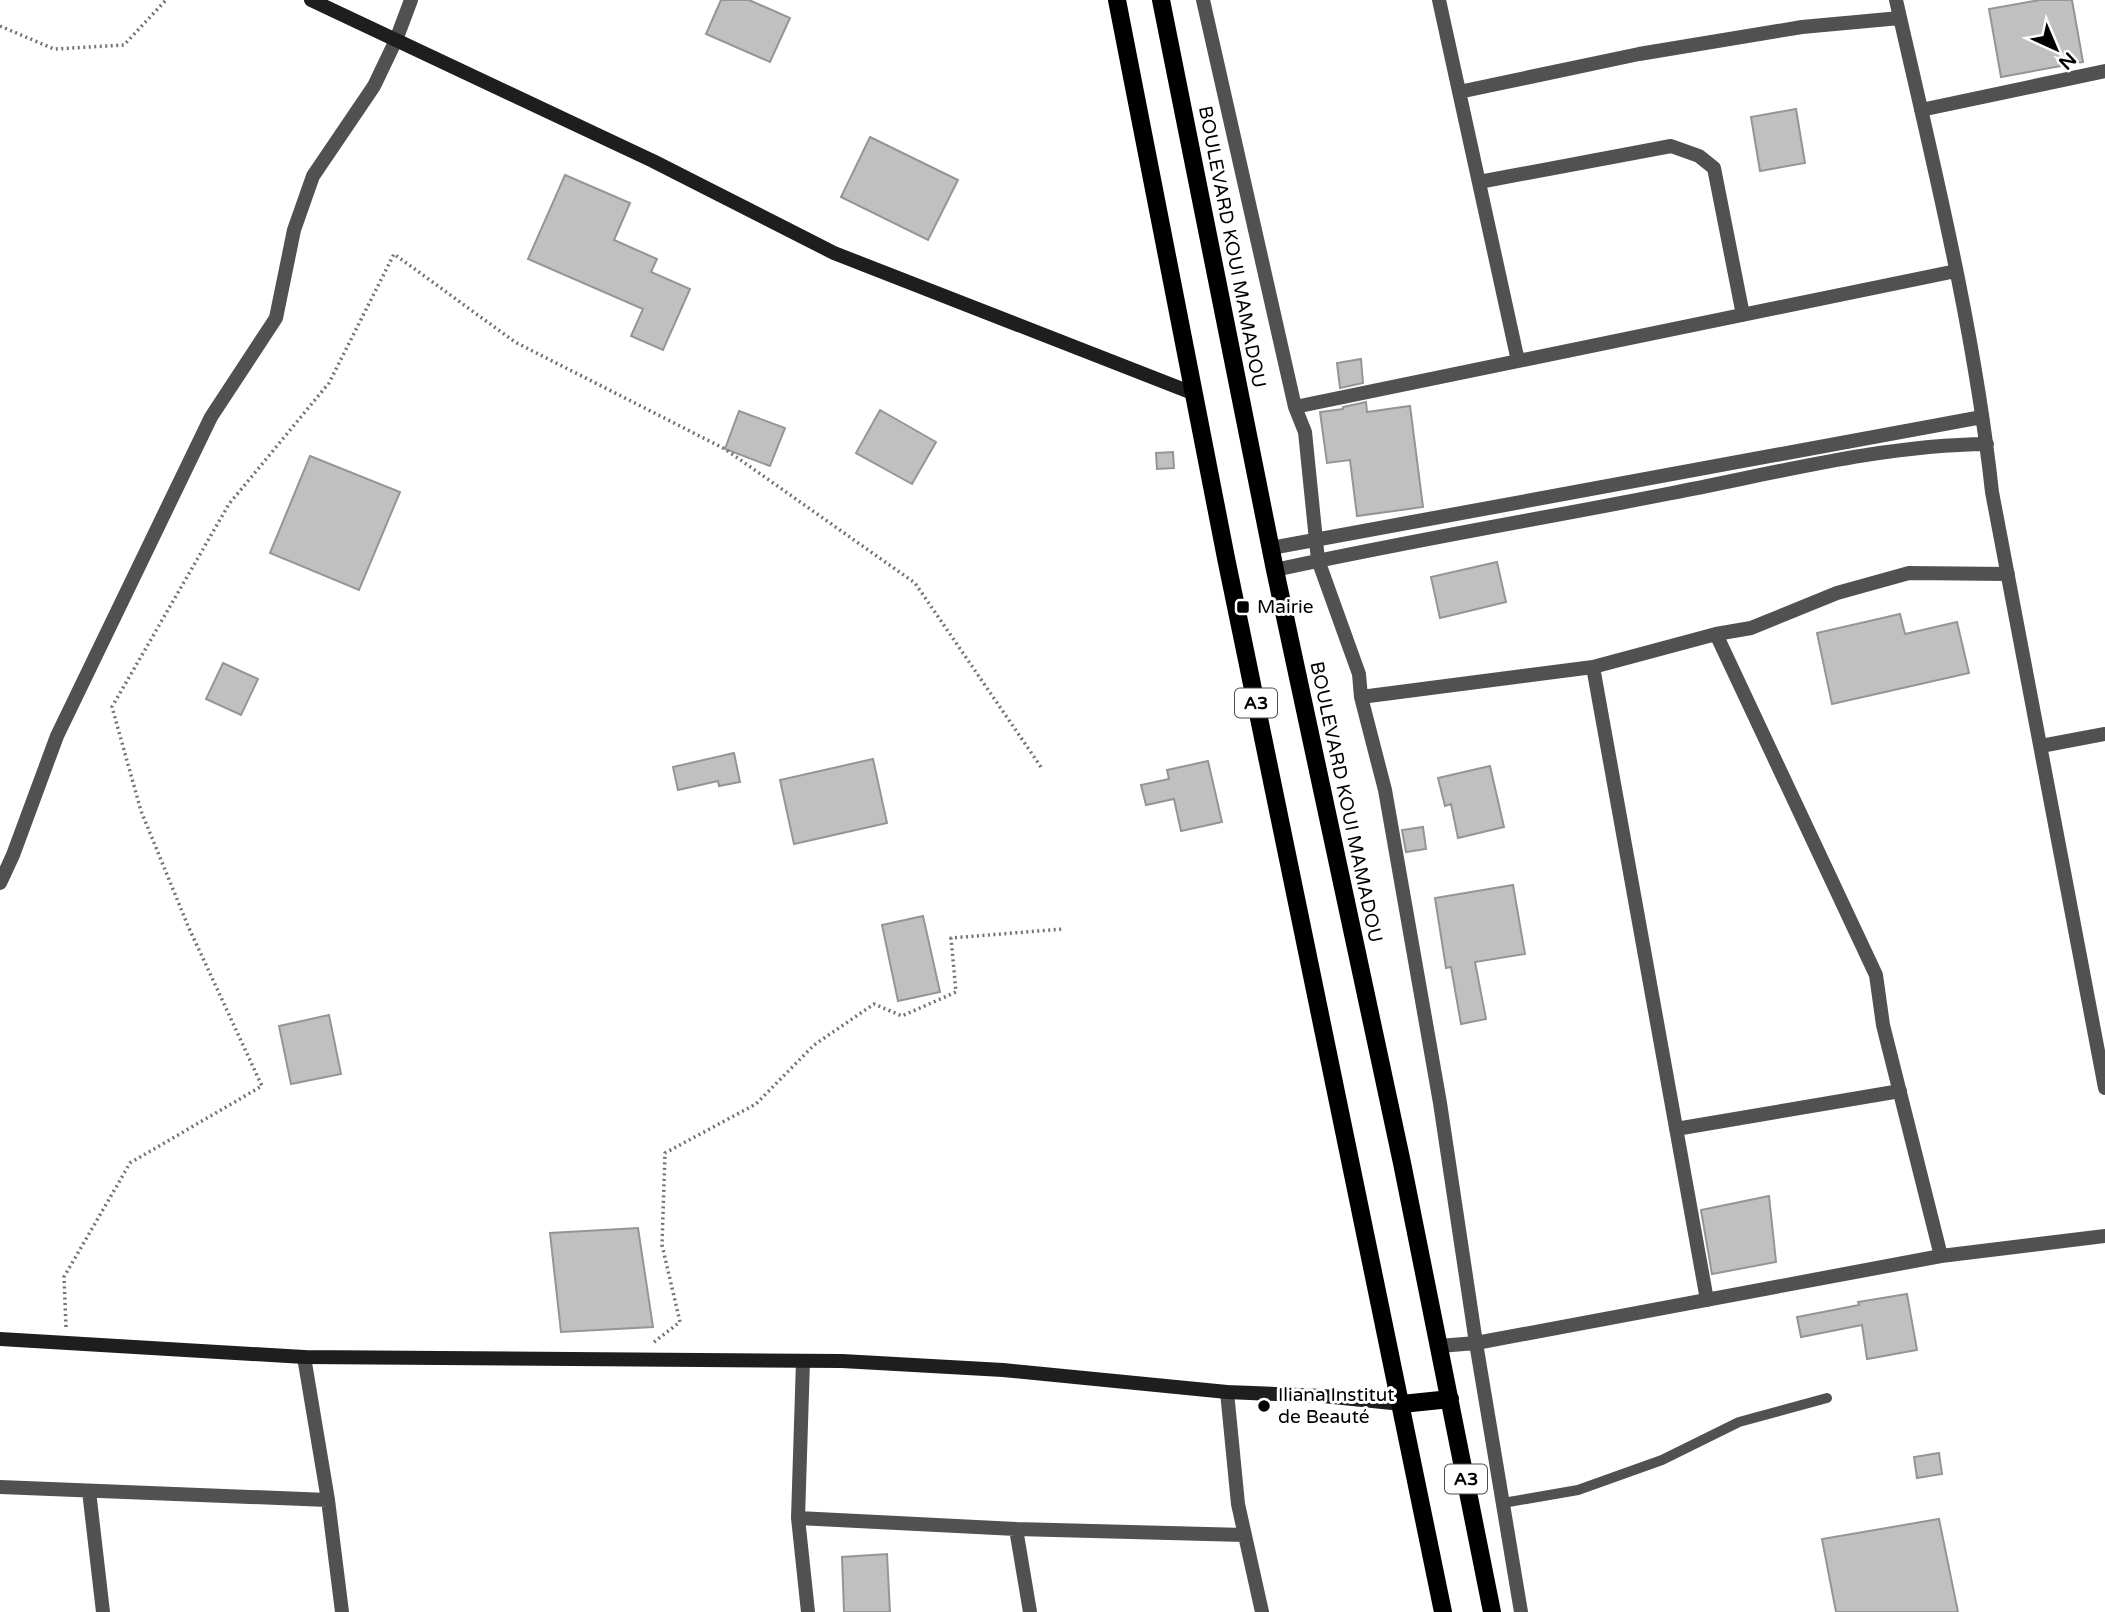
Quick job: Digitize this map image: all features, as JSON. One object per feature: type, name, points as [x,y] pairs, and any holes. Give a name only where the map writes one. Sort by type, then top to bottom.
[{"type":"main road","name":"A3","points":[[1117,0],[1280,824],[1443,1612]]},
{"type":"main road","name":"BOULEVARD KOUI MAMADOU","points":[[1161,0],[1275,570],[1402,1163],[1492,1612]]},
{"type":"main road","points":[[1402,1404],[1450,1399]]},
{"type":"street","points":[[311,0],[653,161],[834,253],[1195,394]]},
{"type":"street","points":[[0,883],[57,736],[211,417],[276,318],[294,230],[313,176],[374,86],[411,0]]},
{"type":"street","points":[[1203,0],[1295,407],[1305,432],[1318,560],[1359,674],[1362,697],[1385,790],[1440,1103],[1476,1343],[1521,1612]]},
{"type":"street","points":[[1439,0],[1518,361]]},
{"type":"street","points":[[1896,0],[1956,271],[1987,444],[1992,492],[2105,1088]]},
{"type":"street","points":[[1459,92],[1653,52],[1802,27],[1900,18]]},
{"type":"street","points":[[1921,110],[2105,71]]},
{"type":"street","points":[[1479,182],[1671,146],[1699,156],[1714,168],[1743,315]]},
{"type":"street","points":[[1295,407],[1956,271]]},
{"type":"street","points":[[1271,548],[1982,416]]},
{"type":"street","points":[[1275,570],[1406,541],[1596,508],[1887,452],[1940,445],[1987,444]]},
{"type":"street","points":[[1362,697],[1593,667],[1716,634],[1751,628],[1837,593],[1909,573],[2008,574]]},
{"type":"street","points":[[1716,634],[1876,975],[1883,1025],[1941,1256]]},
{"type":"street","points":[[1593,667],[1707,1300]]},
{"type":"street","points":[[2041,746],[2105,734]]},
{"type":"street","points":[[1676,1129],[1900,1091]]},
{"type":"street","points":[[1439,1346],[1476,1343],[1941,1256],[2105,1236]]},
{"type":"street","points":[[0,1339],[304,1357],[803,1361],[1003,1370],[1227,1392],[1324,1396],[1402,1404]]},
{"type":"street","points":[[304,1357],[328,1500],[342,1612]]},
{"type":"street","points":[[803,1361],[798,1518],[808,1612]]},
{"type":"street","points":[[1227,1392],[1238,1504],[1262,1612]]},
{"type":"street","points":[[0,1488],[328,1500]]},
{"type":"street","points":[[89,1491],[103,1612]]},
{"type":"street","points":[[798,1518],[1016,1529],[1245,1535]]},
{"type":"street","points":[[1016,1529],[1030,1612]]},
{"type":"lane","points":[[1503,1503],[1578,1490],[1662,1460],[1739,1422],[1827,1398]]},
{"type":"path","points":[[0,26],[54,49],[124,45],[166,0]]},
{"type":"path","points":[[67,1343],[64,1277],[130,1163],[262,1086],[188,926],[141,811],[112,708],[229,504],[329,383],[394,254],[515,342],[725,449],[915,583],[1041,767]]},
{"type":"path","points":[[634,1358],[680,1322],[662,1245],[665,1153],[756,1104],[814,1045],[874,1004],[902,1016],[956,992],[951,938],[1063,929]]},
{"type":"building","points":[[721,0],[749,0],[790,18],[770,62],[706,34]]},
{"type":"building","points":[[2040,0],[2072,0],[2083,62],[2001,77],[1989,9]]},
{"type":"building","points":[[1796,109],[1805,163],[1760,171],[1751,117]]},
{"type":"building","points":[[870,137],[958,180],[928,240],[841,197]]},
{"type":"building","points":[[565,175],[630,203],[614,240],[657,259],[651,272],[690,289],[663,350],[631,336],[643,309],[528,259]]},
{"type":"building","points":[[1361,359],[1363,383],[1340,388],[1337,363]]},
{"type":"building","points":[[1366,402],[1367,412],[1410,406],[1423,507],[1357,516],[1350,460],[1327,463],[1320,412]]},
{"type":"building","points":[[880,410],[936,442],[912,484],[856,453]]},
{"type":"building","points":[[739,411],[785,428],[770,466],[725,449]]},
{"type":"building","points":[[1173,452],[1174,468],[1157,469],[1156,453]]},
{"type":"building","points":[[310,456],[400,492],[359,590],[270,553]]},
{"type":"building","points":[[1497,562],[1506,602],[1440,618],[1431,577]]},
{"type":"building","points":[[1900,614],[1905,634],[1957,622],[1969,673],[1832,704],[1817,633]]},
{"type":"building","points":[[223,663],[258,679],[241,715],[206,699]]},
{"type":"building","points":[[734,753],[740,782],[719,786],[718,781],[678,790],[673,767]]},
{"type":"building","points":[[873,759],[887,823],[794,844],[780,780]]},
{"type":"building","points":[[1208,761],[1222,822],[1181,831],[1174,799],[1146,805],[1141,785],[1169,779],[1167,770]]},
{"type":"building","points":[[1490,766],[1504,827],[1458,838],[1451,804],[1445,806],[1438,778]]},
{"type":"building","points":[[1423,827],[1426,849],[1406,852],[1402,830]]},
{"type":"building","points":[[1513,885],[1525,954],[1475,962],[1486,1019],[1461,1024],[1451,967],[1446,968],[1435,898]]},
{"type":"building","points":[[923,916],[940,992],[898,1001],[882,925]]},
{"type":"building","points":[[329,1015],[341,1074],[291,1084],[279,1026]]},
{"type":"building","points":[[1769,1196],[1776,1262],[1712,1274],[1701,1210]]},
{"type":"building","points":[[638,1228],[653,1327],[561,1332],[550,1233]]},
{"type":"building","points":[[1907,1294],[1917,1350],[1867,1359],[1862,1325],[1801,1337],[1797,1317],[1859,1305],[1858,1302]]},
{"type":"building","points":[[1939,1453],[1942,1474],[1917,1478],[1914,1457]]},
{"type":"building","points":[[1939,1519],[1958,1612],[1836,1612],[1822,1539]]},
{"type":"building","points":[[887,1554],[890,1612],[844,1612],[842,1557]]},
{"type":"place","name":"Mairie","points":[[1243,607]]},
{"type":"place","name":"Iliana Institut de Beauté","points":[[1264,1406]]}]
